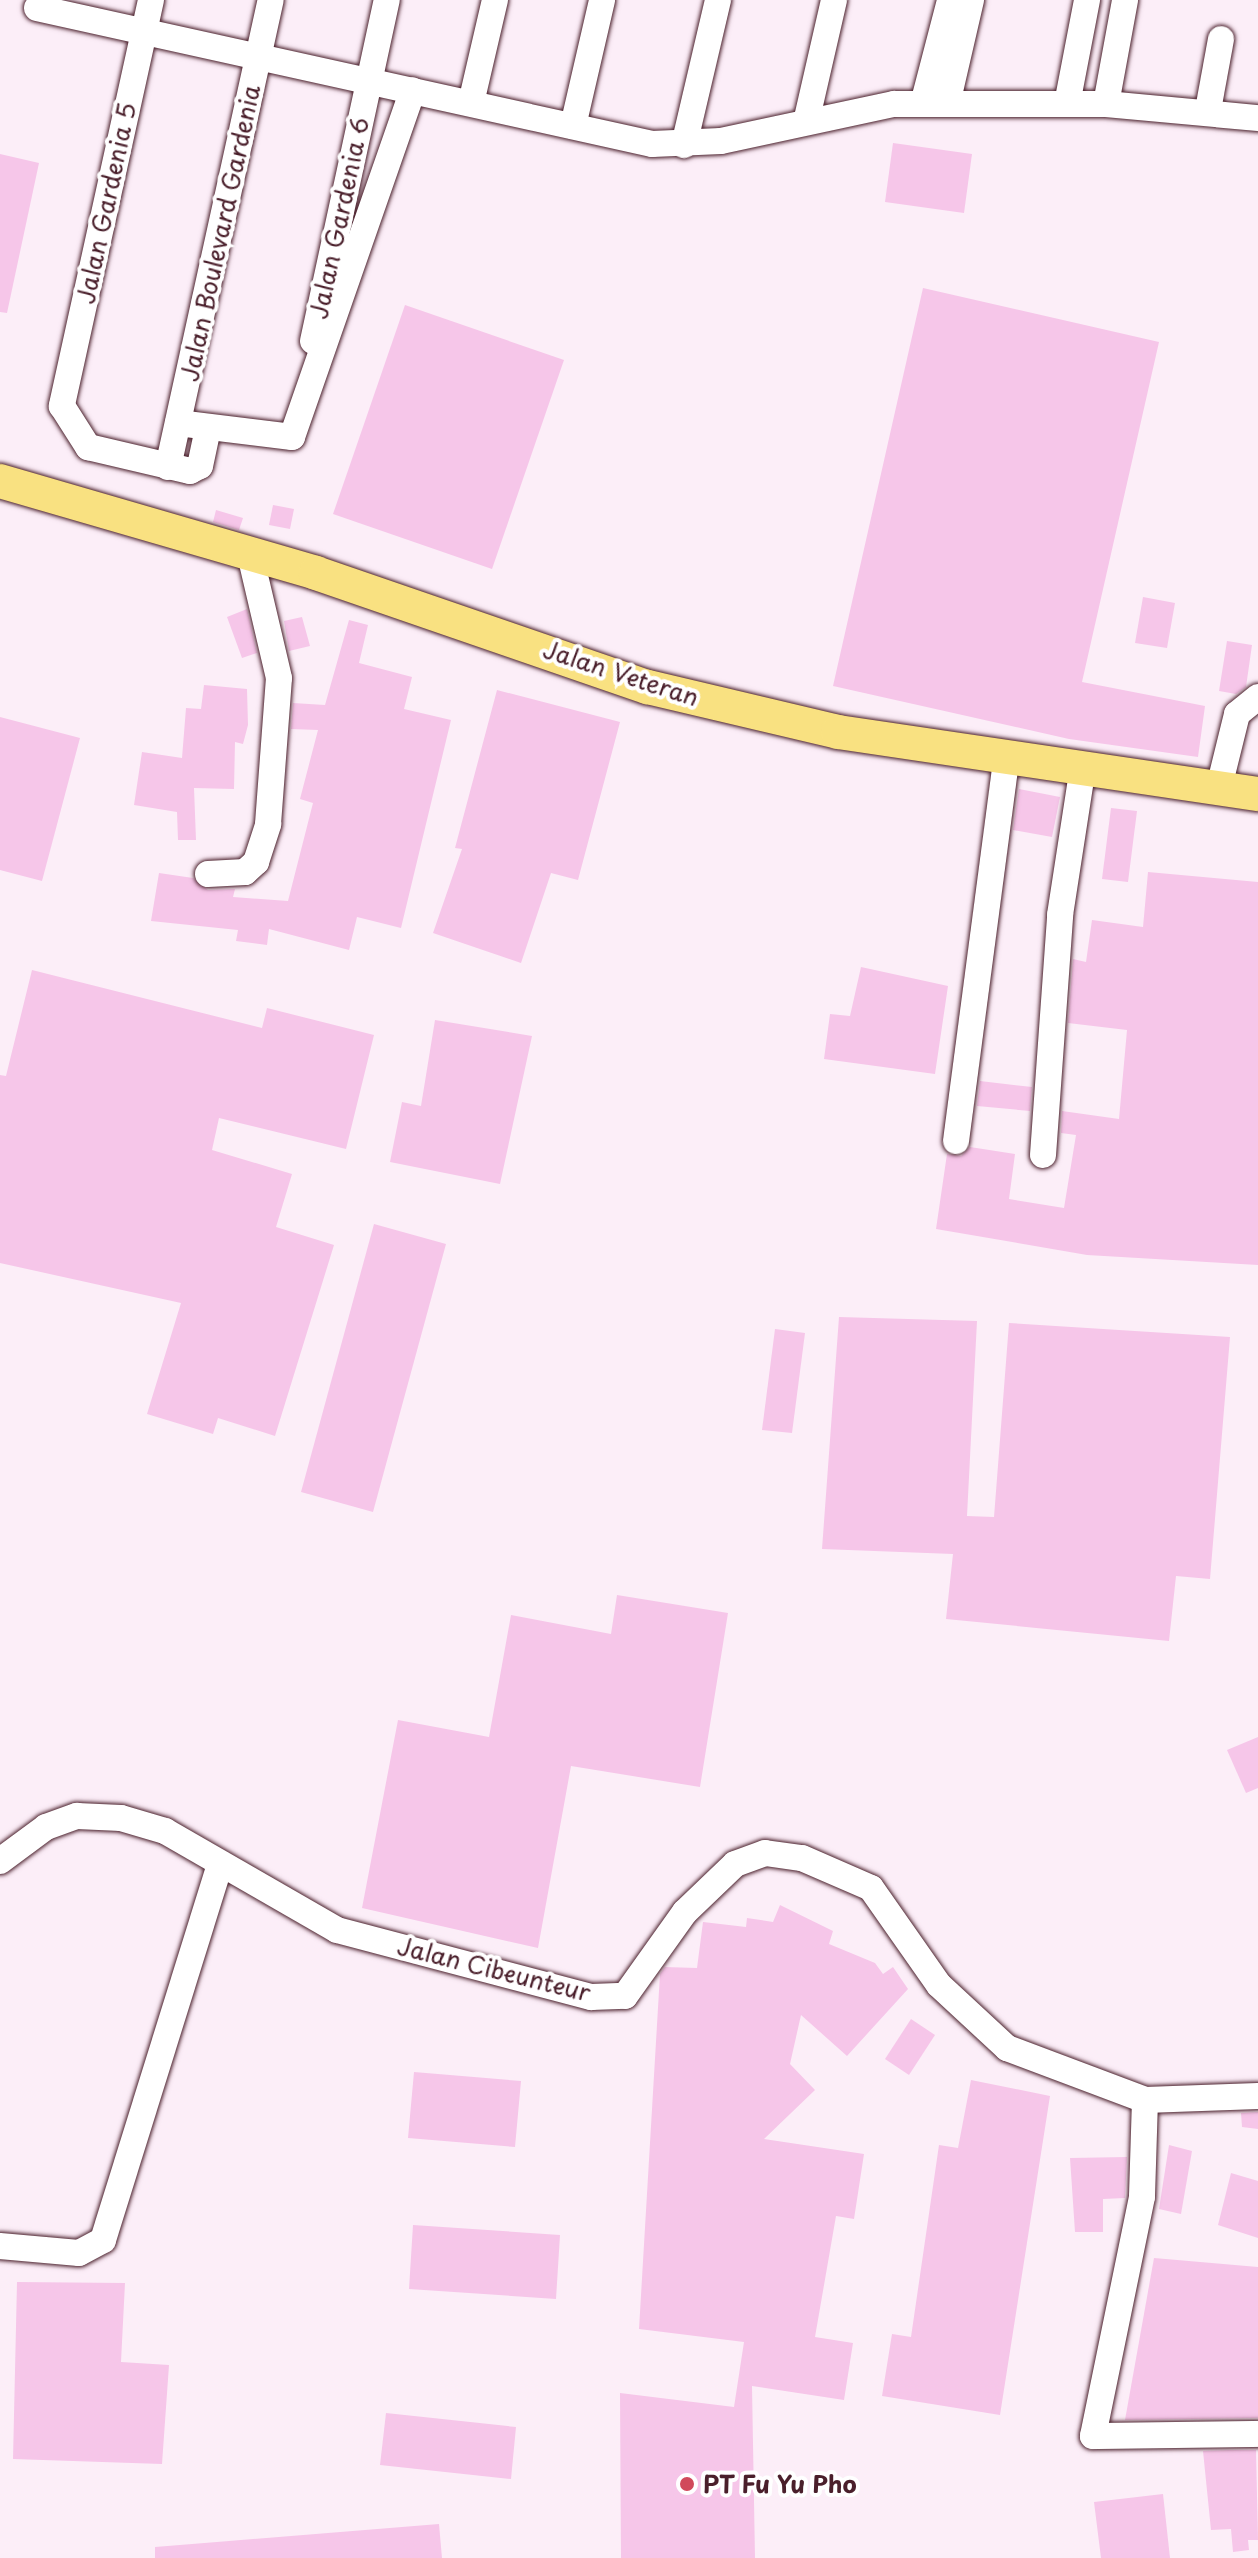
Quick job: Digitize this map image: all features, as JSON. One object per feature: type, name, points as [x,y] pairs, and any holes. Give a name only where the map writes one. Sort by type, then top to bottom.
[{"type":"main road","name":"Jalan Veteran","points":[[0,481],[250,554],[648,687],[838,732],[1258,794]]},
{"type":"street","name":"Jalan Gardenia 5","points":[[151,0],[62,406],[88,447],[168,467]]},
{"type":"street","name":"Jalan Boulevard Gardenia","points":[[168,467],[271,0]]},
{"type":"street","name":"Jalan Gardenia 6","points":[[292,437],[387,0]]},
{"type":"street","points":[[471,103],[495,0]]},
{"type":"street","points":[[573,126],[602,0]]},
{"type":"street","points":[[684,145],[718,0]]},
{"type":"street","points":[[807,118],[834,0]]},
{"type":"street","points":[[935,104],[950,0]]},
{"type":"street","points":[[935,104],[971,0]]},
{"type":"street","points":[[1067,104],[1087,0]]},
{"type":"street","points":[[1106,104],[1125,0]]},
{"type":"street","points":[[37,8],[573,126],[684,145],[807,118],[935,104],[1106,104],[1208,110],[1258,118]]},
{"type":"street","points":[[1208,110],[1221,39]]},
{"type":"street","points":[[178,423],[292,437],[413,90]]},
{"type":"street","points":[[168,467],[200,466],[208,428]]},
{"type":"street","points":[[208,874],[245,872],[256,862],[268,824],[279,678],[250,554]]},
{"type":"street","points":[[1219,787],[1237,714],[1258,697]]},
{"type":"street","points":[[956,1141],[1007,756]]},
{"type":"street","points":[[1043,1155],[1060,915],[1083,766]]},
{"type":"street","name":"Jalan Cibeunteur","points":[[0,1861],[46,1827],[77,1816],[165,1831],[337,1930],[591,1997],[625,1996],[685,1912],[735,1864],[765,1853],[802,1858],[871,1888],[910,1950],[988,2036],[1052,2069],[1145,2100],[1258,2096]]},
{"type":"street","points":[[0,2246],[79,2253],[103,2240],[220,1864]]},
{"type":"street","points":[[1145,2100],[1142,2197],[1093,2436],[1258,2434]]},
{"type":"building","points":[[893,143],[972,154],[964,213],[885,202]]},
{"type":"building","points":[[0,154],[39,163],[7,313],[0,312]]},
{"type":"building","points":[[923,288],[1159,342],[1082,682],[1205,706],[1198,757],[1069,739],[833,686]]},
{"type":"building","points":[[405,305],[564,360],[492,569],[333,514]]},
{"type":"building","points":[[273,505],[294,509],[290,529],[269,525]]},
{"type":"building","points":[[216,510],[243,518],[239,530],[213,522]]},
{"type":"building","points":[[1143,597],[1175,603],[1167,648],[1135,643]]},
{"type":"building","points":[[247,609],[257,653],[242,658],[227,617]]},
{"type":"building","points":[[302,617],[310,646],[289,651],[284,621]]},
{"type":"building","points":[[349,620],[368,625],[359,663],[412,677],[404,709],[451,720],[401,928],[357,917],[349,950],[269,929],[267,945],[236,941],[238,930],[151,921],[159,873],[193,878],[208,890],[235,889],[233,897],[288,901],[313,803],[300,799],[318,730],[291,729],[293,703],[325,705]]},
{"type":"building","points":[[1227,641],[1252,645],[1246,687],[1236,694],[1219,691]]},
{"type":"building","points":[[204,685],[247,689],[248,725],[243,744],[235,742],[234,789],[194,788],[196,840],[178,840],[177,812],[134,805],[142,752],[182,758],[186,708],[201,709]]},
{"type":"building","points":[[497,690],[620,722],[578,880],[551,873],[521,963],[433,933],[462,849],[455,848]]},
{"type":"building","points":[[0,717],[80,738],[42,881],[0,870]]},
{"type":"building","points":[[1019,789],[1060,797],[1052,837],[1013,830]]},
{"type":"building","points":[[1111,808],[1137,811],[1128,882],[1102,879]]},
{"type":"building","points":[[1148,872],[1258,882],[1258,1265],[1087,1255],[936,1229],[947,1154],[961,1156],[970,1147],[1015,1154],[1009,1199],[1064,1208],[1076,1135],[1061,1133],[1062,1111],[1119,1119],[1127,1030],[1068,1023],[1073,959],[1086,962],[1092,920],[1143,927]]},
{"type":"building","points":[[861,967],[948,986],[935,1074],[824,1059],[830,1014],[850,1016]]},
{"type":"building","points":[[32,970],[262,1028],[267,1008],[374,1035],[346,1149],[219,1118],[212,1150],[292,1174],[276,1227],[334,1245],[275,1436],[218,1418],[213,1434],[147,1414],[181,1303],[0,1263],[0,1075],[6,1076]]},
{"type":"building","points":[[435,1020],[532,1036],[500,1184],[390,1162],[402,1102],[421,1106]]},
{"type":"building","points":[[980,1081],[1032,1087],[1030,1111],[977,1106]]},
{"type":"building","points":[[374,1224],[446,1244],[373,1512],[301,1492]]},
{"type":"building","points":[[839,1317],[977,1321],[967,1516],[994,1517],[1009,1323],[1230,1337],[1210,1579],[1176,1576],[1169,1641],[946,1619],[953,1554],[822,1549]]},
{"type":"building","points":[[775,1329],[805,1333],[792,1433],[762,1430]]},
{"type":"building","points":[[617,1595],[728,1613],[700,1787],[571,1766],[538,1948],[362,1908],[398,1720],[489,1737],[511,1615],[611,1634]]},
{"type":"building","points":[[1258,1737],[1258,1788],[1246,1793],[1227,1750]]},
{"type":"building","points":[[780,1905],[833,1931],[829,1944],[875,1963],[883,1974],[893,1967],[908,1989],[847,2056],[801,2015],[790,2064],[815,2090],[764,2139],[864,2154],[854,2219],[836,2216],[815,2337],[853,2343],[844,2400],[752,2386],[755,2558],[621,2558],[620,2393],[734,2407],[744,2342],[639,2329],[660,1974],[665,1967],[697,1968],[703,1922],[746,1927],[747,1918],[773,1922]]},
{"type":"building","points":[[911,2019],[935,2035],[909,2075],[885,2059]]},
{"type":"building","points":[[414,2072],[521,2081],[515,2147],[408,2138]]},
{"type":"building","points":[[971,2080],[1050,2096],[1000,2415],[882,2396],[892,2334],[911,2337],[939,2145],[958,2148]]},
{"type":"building","points":[[1258,2112],[1258,2129],[1242,2127],[1241,2113]]},
{"type":"building","points":[[1169,2145],[1192,2151],[1181,2214],[1159,2209]]},
{"type":"building","points":[[1127,2157],[1125,2198],[1103,2199],[1103,2232],[1075,2232],[1070,2158]]},
{"type":"building","points":[[1231,2173],[1258,2181],[1258,2238],[1218,2225]]},
{"type":"building","points":[[413,2225],[560,2235],[556,2299],[409,2289]]},
{"type":"building","points":[[1154,2258],[1258,2267],[1258,2418],[1125,2420]]},
{"type":"building","points":[[17,2282],[125,2283],[121,2362],[169,2365],[162,2464],[13,2459]]},
{"type":"building","points":[[386,2413],[516,2427],[511,2479],[380,2465]]},
{"type":"building","points":[[1256,2450],[1258,2540],[1248,2540],[1249,2550],[1233,2552],[1231,2529],[1211,2530],[1203,2451]]},
{"type":"building","points":[[1163,2494],[1170,2558],[1101,2558],[1094,2502]]},
{"type":"building","points":[[439,2524],[442,2558],[155,2558],[155,2547]]},
{"type":"place","name":"PT Fu Yu Pho","points":[[687,2484]]}]
